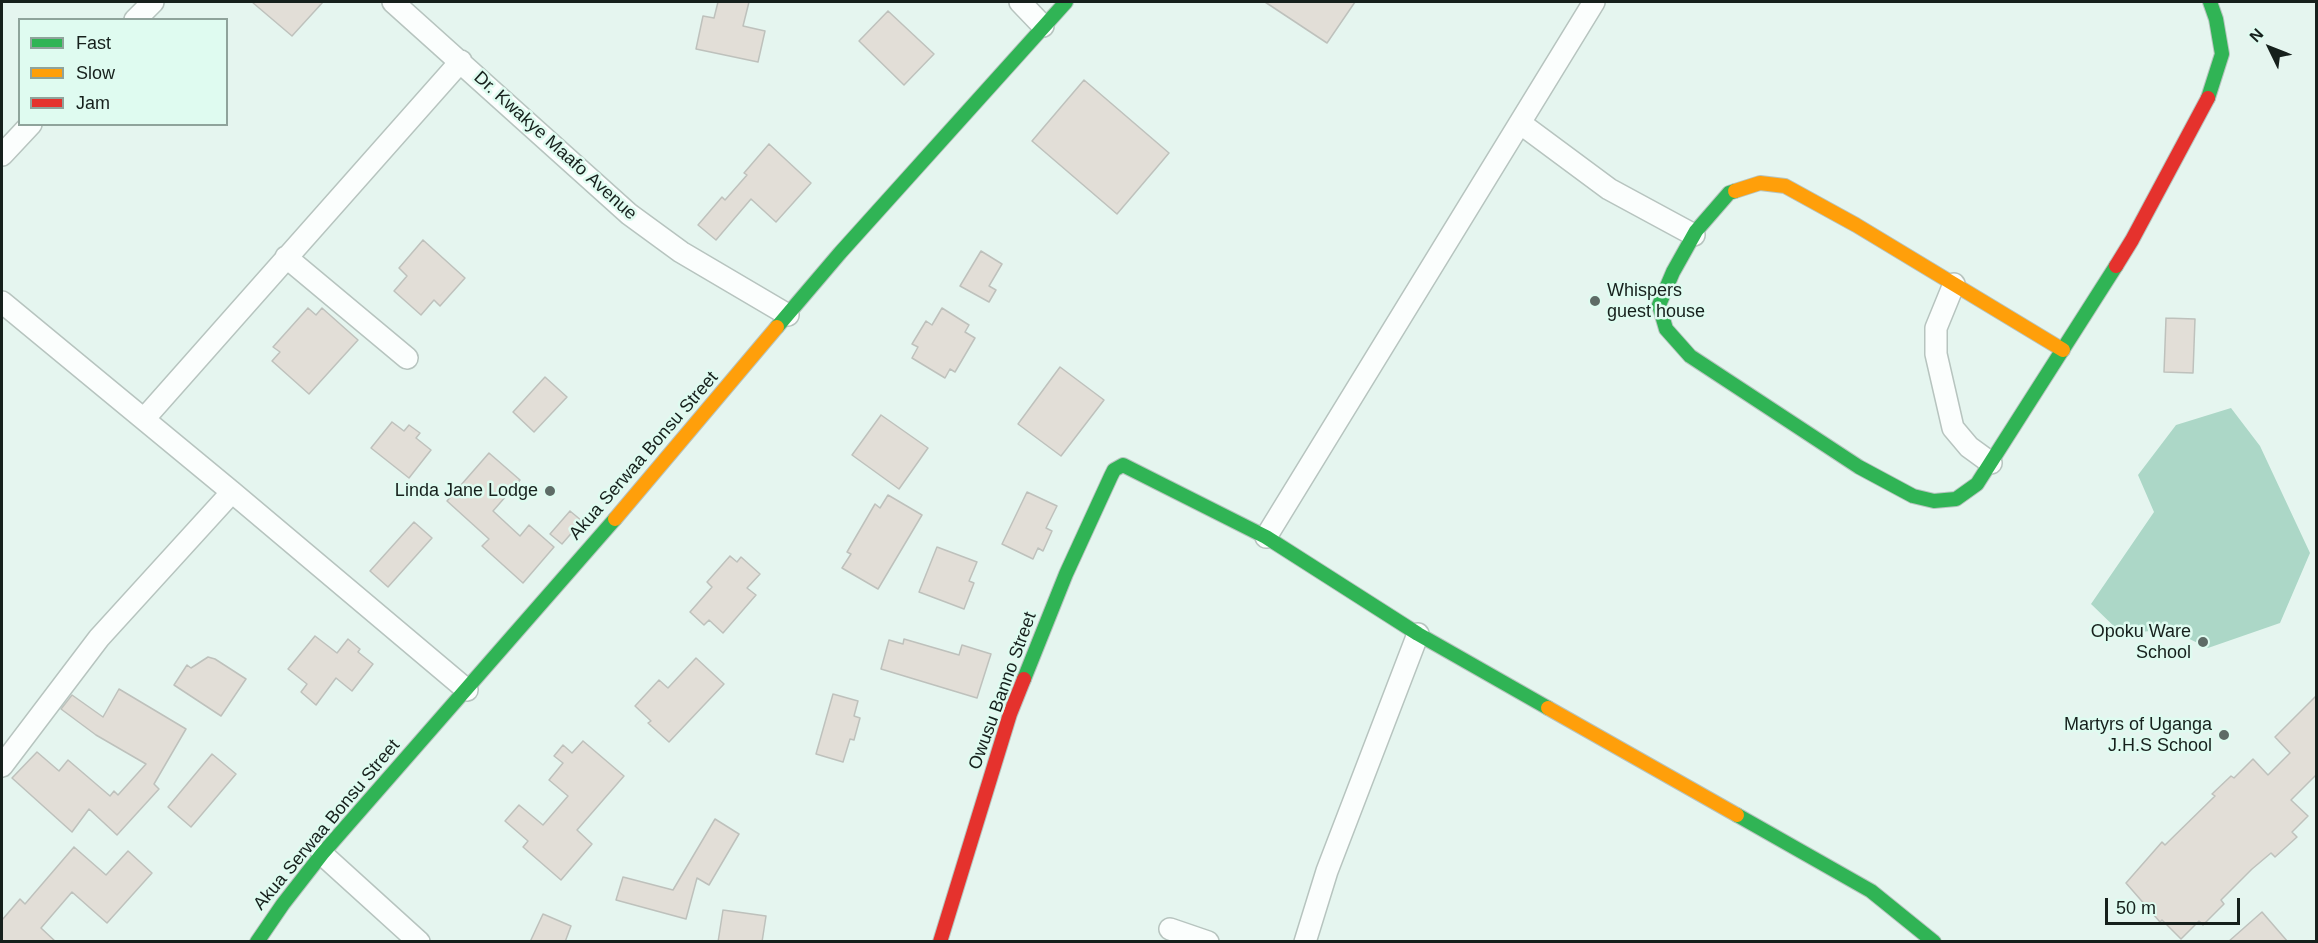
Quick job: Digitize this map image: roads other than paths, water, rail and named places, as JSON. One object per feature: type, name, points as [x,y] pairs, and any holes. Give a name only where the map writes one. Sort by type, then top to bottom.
[{"type":"street","points":[[137,18],[153,2]]},
{"type":"street","name":"Dr. Kwakye Maafo Avenue","points":[[393,2],[461,61],[605,195],[690,257],[788,315]]},
{"type":"street","points":[[1020,2],[1043,26]]},
{"type":"street","name":"Akua Serwaa Bonsu Street","points":[[257,942],[283,903],[322,855],[467,690],[840,253],[1066,2]]},
{"type":"street","points":[[1594,2],[1266,537],[1418,634],[1871,891],[1934,942]]},
{"type":"street","points":[[2063,350],[1856,225],[1785,186],[1760,183],[1729,193],[1694,235],[1673,272],[1659,305],[1666,329],[1690,356],[1859,467],[1913,496],[1934,501],[1956,499],[1977,484],[2063,350],[2132,240],[2210,94],[2222,54],[2216,19],[2210,2]]},
{"type":"street","points":[[144,419],[461,61]]},
{"type":"street","points":[[1520,123],[1609,189],[1694,235]]},
{"type":"street","points":[[2,155],[29,126]]},
{"type":"street","points":[[286,257],[407,358]]},
{"type":"street","points":[[1954,284],[1936,328],[1938,363],[1953,428],[1969,447],[1990,463]]},
{"type":"street","points":[[2,302],[467,690]]},
{"type":"street","name":"Owusu Banno Street","points":[[940,942],[1011,714],[1066,573],[1114,470],[1122,465],[1266,537]]},
{"type":"street","points":[[2,766],[9,741],[232,492]]},
{"type":"street","points":[[1305,942],[1327,870],[1418,634]]},
{"type":"street","points":[[322,855],[419,942]]},
{"type":"street","points":[[1170,929],[1208,942]]},
{"type":"place","name":"Whispers guest house","points":[[1595,301]]},
{"type":"place","name":"Linda Jane Lodge","points":[[550,491]]},
{"type":"place","name":"Opoku Ware School","points":[[2203,642]]},
{"type":"place","name":"Martyrs of Uganga J.H.S School","points":[[2224,735]]}]
